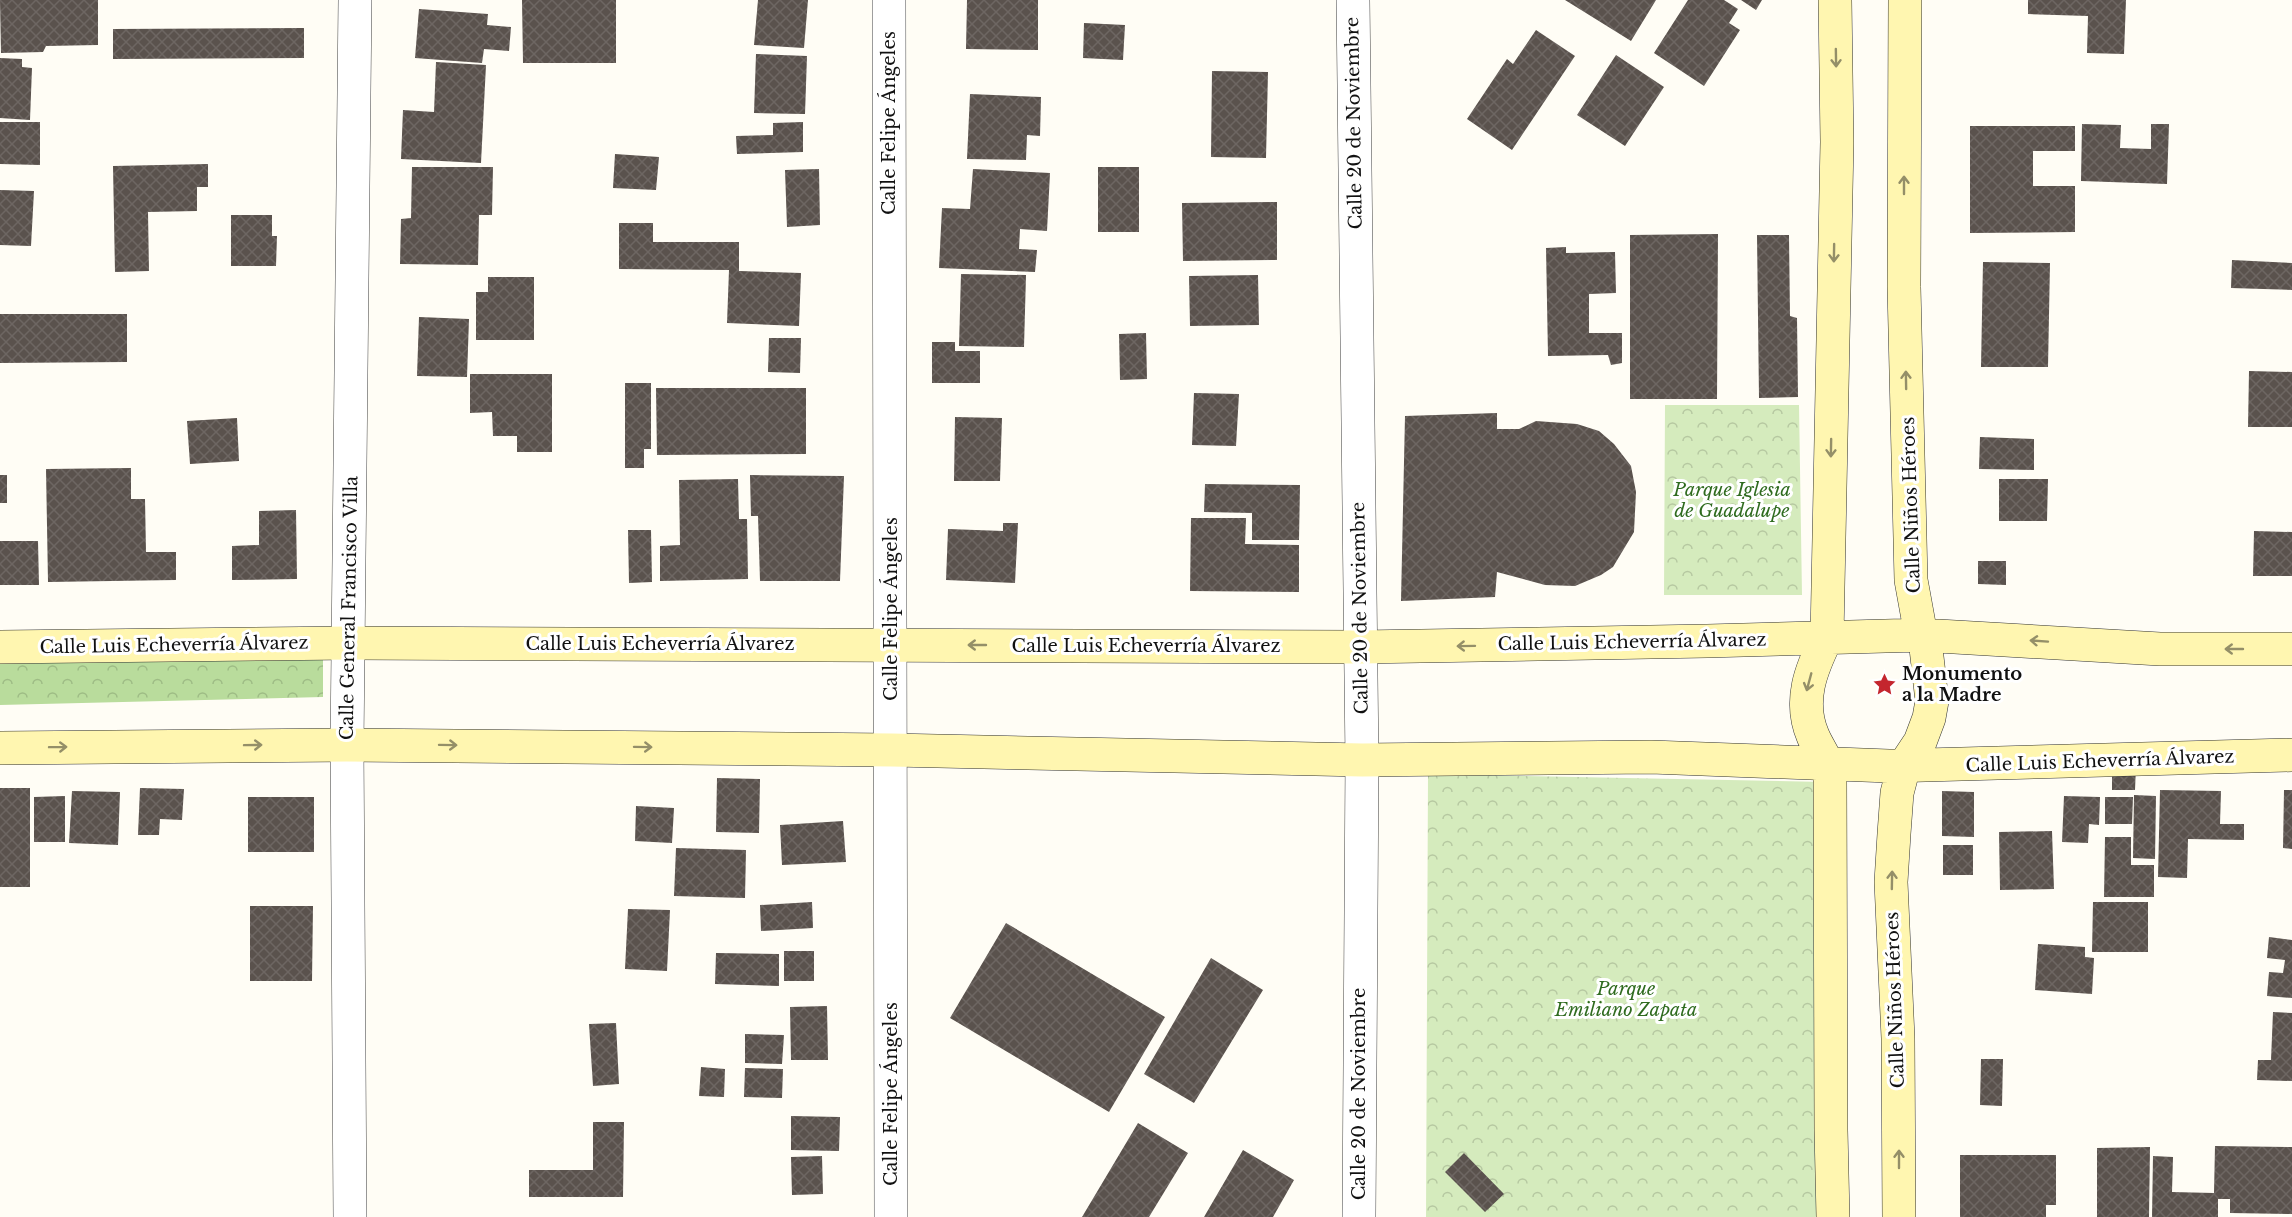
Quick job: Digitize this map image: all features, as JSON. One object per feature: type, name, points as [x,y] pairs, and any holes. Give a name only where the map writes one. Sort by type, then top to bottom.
[{"type":"street","name":"Calle General Francisco Villa","points":[[350,1217],[347,745],[355,0]]},
{"type":"street","name":"Calle Felipe Ángeles","points":[[889,0],[891,1217]]},
{"type":"street","name":"Calle 20 de Noviembre","points":[[1353,0],[1362,760],[1359,1217]]},
{"type":"street","points":[[1833,1217],[1832,886],[1829,764],[1812,735],[1806,709],[1806,695],[1808,680],[1827,637],[1837,142],[1835,0]]},
{"type":"street","name":"Calle Niños Héroes","points":[[1899,1217],[1898,1038],[1891,882],[1897,793],[1904,766],[1920,742],[1929,718],[1932,701],[1926,648],[1921,634],[1911,580],[1904,286],[1905,0]]},
{"type":"street","name":"Calle Luis Echeverría Álvarez","points":[[0,647],[349,643],[1361,647],[1921,634],[2160,650],[2292,649]]},
{"type":"street","name":"Calle Luis Echeverría Álvarez","points":[[0,748],[347,745],[891,750],[1362,760],[1651,757],[1904,766],[2292,755]]},
{"type":"green space","name":"Parque Iglesia de Guadalupe","points":[[1665,405],[1799,405],[1802,595],[1664,595]]},
{"type":"green space","points":[[323,654],[323,697],[0,705],[0,661]]},
{"type":"green space","name":"Parque Emiliano Zapata","points":[[1428,774],[1825,782],[1824,1217],[1426,1217]]},
{"type":"building","points":[[0,0],[98,0],[98,45],[46,46],[43,52],[1,53]]},
{"type":"building","points":[[522,0],[616,0],[616,63],[523,63]]},
{"type":"building","points":[[758,0],[808,0],[804,48],[754,45]]},
{"type":"building","points":[[967,0],[1038,0],[1038,50],[966,49]]},
{"type":"building","points":[[1565,0],[1656,0],[1631,41]]},
{"type":"building","points":[[1688,0],[1724,0],[1738,9],[1729,23],[1740,30],[1704,86],[1654,53]]},
{"type":"building","points":[[1741,0],[1762,0],[1756,10]]},
{"type":"building","points":[[2028,0],[2126,0],[2124,54],[2087,53],[2088,16],[2028,14]]},
{"type":"building","points":[[419,9],[488,14],[487,25],[511,27],[509,51],[484,49],[482,63],[415,58]]},
{"type":"building","points":[[1084,23],[1125,25],[1123,60],[1083,58]]},
{"type":"building","points":[[304,28],[304,58],[113,59],[113,29]]},
{"type":"building","points":[[1536,30],[1575,56],[1512,150],[1467,119],[1507,59],[1513,64]]},
{"type":"building","points":[[756,54],[807,56],[805,114],[754,113]]},
{"type":"building","points":[[1616,55],[1664,87],[1625,146],[1577,115]]},
{"type":"building","points":[[0,58],[22,59],[22,67],[32,68],[30,120],[0,118]]},
{"type":"building","points":[[436,62],[486,65],[481,163],[401,159],[403,110],[434,112]]},
{"type":"building","points":[[1212,71],[1268,72],[1266,158],[1211,157]]},
{"type":"building","points":[[970,94],[1041,97],[1040,136],[1027,135],[1026,160],[967,159]]},
{"type":"building","points":[[0,122],[40,122],[40,165],[0,164]]},
{"type":"building","points":[[803,122],[803,152],[737,154],[736,136],[773,135],[773,123]]},
{"type":"building","points":[[2082,124],[2121,125],[2120,148],[2151,149],[2151,124],[2169,124],[2167,184],[2081,181]]},
{"type":"building","points":[[1970,126],[2075,126],[2075,151],[2033,151],[2033,186],[2075,186],[2075,232],[1970,233]]},
{"type":"building","points":[[615,154],[659,157],[656,190],[613,188]]},
{"type":"building","points":[[208,164],[208,187],[197,187],[197,211],[148,212],[149,271],[115,272],[113,166]]},
{"type":"building","points":[[412,167],[493,167],[492,215],[479,215],[478,265],[400,264],[401,219],[411,218]]},
{"type":"building","points":[[1098,167],[1139,167],[1139,232],[1098,232]]},
{"type":"building","points":[[819,169],[820,225],[787,227],[785,170]]},
{"type":"building","points":[[973,169],[1050,173],[1047,231],[1020,229],[1019,249],[1037,250],[1035,272],[939,268],[942,208],[970,209]]},
{"type":"building","points":[[0,190],[34,191],[31,246],[0,245]]},
{"type":"building","points":[[1277,202],[1277,260],[1183,261],[1182,203]]},
{"type":"building","points":[[231,215],[272,215],[272,236],[277,236],[276,266],[231,266]]},
{"type":"building","points":[[619,223],[653,223],[653,242],[739,242],[739,271],[801,273],[799,326],[727,323],[729,270],[619,269]]},
{"type":"building","points":[[1718,234],[1717,399],[1630,399],[1630,235]]},
{"type":"building","points":[[1757,235],[1789,235],[1790,316],[1797,318],[1798,397],[1759,398]]},
{"type":"building","points":[[1566,247],[1566,253],[1615,252],[1616,293],[1589,294],[1589,333],[1622,333],[1622,363],[1611,365],[1608,355],[1548,356],[1546,248]]},
{"type":"building","points":[[2232,260],[2292,263],[2292,290],[2231,288]]},
{"type":"building","points":[[1983,262],[2050,263],[2048,367],[1981,367]]},
{"type":"building","points":[[961,274],[1026,275],[1024,347],[959,346]]},
{"type":"building","points":[[1258,275],[1259,325],[1190,326],[1189,276]]},
{"type":"building","points":[[488,277],[534,277],[534,340],[476,340],[476,292],[488,292]]},
{"type":"building","points":[[0,314],[127,314],[127,362],[0,363]]},
{"type":"building","points":[[419,317],[469,319],[467,377],[417,376]]},
{"type":"building","points":[[1146,333],[1147,379],[1120,380],[1119,334]]},
{"type":"building","points":[[769,338],[801,338],[800,373],[768,372]]},
{"type":"building","points":[[932,342],[955,342],[955,351],[980,351],[980,383],[932,383]]},
{"type":"building","points":[[2249,371],[2292,372],[2292,427],[2248,427]]},
{"type":"building","points":[[470,374],[552,374],[552,452],[517,452],[517,436],[493,436],[492,412],[470,413]]},
{"type":"building","points":[[625,383],[651,383],[651,449],[644,449],[644,468],[625,468]]},
{"type":"building","points":[[656,388],[806,388],[806,454],[657,455]]},
{"type":"building","points":[[1194,393],[1239,394],[1236,446],[1192,445]]},
{"type":"building","points":[[1497,413],[1497,429],[1519,429],[1536,421],[1577,424],[1599,431],[1614,444],[1631,466],[1636,492],[1634,532],[1613,567],[1575,586],[1545,585],[1497,572],[1495,597],[1401,601],[1405,416]]},
{"type":"building","points":[[955,417],[1002,418],[1000,481],[954,481]]},
{"type":"building","points":[[237,418],[239,461],[190,464],[187,421]]},
{"type":"building","points":[[1980,437],[2034,439],[2034,470],[1979,469]]},
{"type":"building","points":[[131,468],[131,499],[145,499],[146,552],[176,552],[176,580],[48,582],[46,469]]},
{"type":"building","points":[[0,475],[7,475],[7,503],[0,503]]},
{"type":"building","points":[[750,475],[844,476],[840,581],[760,581],[758,516],[751,516]]},
{"type":"building","points":[[738,479],[739,519],[747,519],[748,579],[660,581],[660,546],[680,545],[679,480]]},
{"type":"building","points":[[1999,479],[2048,479],[2047,521],[1999,521]]},
{"type":"building","points":[[1205,484],[1300,485],[1299,540],[1252,540],[1252,513],[1204,512]]},
{"type":"building","points":[[296,510],[297,579],[232,580],[232,546],[259,545],[259,511]]},
{"type":"building","points":[[1191,518],[1246,518],[1245,544],[1299,545],[1299,592],[1190,591]]},
{"type":"building","points":[[1003,523],[1018,523],[1015,583],[946,580],[948,529],[1003,531]]},
{"type":"building","points":[[628,530],[651,530],[652,582],[629,583]]},
{"type":"building","points":[[2254,531],[2292,532],[2292,576],[2253,576]]},
{"type":"building","points":[[0,541],[38,541],[39,585],[0,585]]},
{"type":"building","points":[[1978,561],[2006,561],[2006,585],[1978,584]]},
{"type":"building","points":[[2112,766],[2136,766],[2135,790],[2112,790]]},
{"type":"building","points":[[717,778],[760,779],[759,833],[716,832]]},
{"type":"building","points":[[0,788],[30,788],[30,887],[0,887]]},
{"type":"building","points":[[140,788],[184,789],[182,820],[160,819],[159,835],[138,835]]},
{"type":"building","points":[[2160,790],[2221,791],[2220,824],[2244,824],[2244,840],[2188,839],[2187,878],[2158,877]]},
{"type":"building","points":[[2284,790],[2292,790],[2292,849],[2283,848]]},
{"type":"building","points":[[72,791],[120,792],[118,845],[69,843]]},
{"type":"building","points":[[1942,791],[1974,792],[1974,837],[1942,836]]},
{"type":"building","points":[[2134,795],[2156,796],[2155,859],[2133,858]]},
{"type":"building","points":[[65,796],[65,842],[34,842],[34,797]]},
{"type":"building","points":[[2064,796],[2100,797],[2099,825],[2089,824],[2088,843],[2062,842]]},
{"type":"building","points":[[248,797],[314,797],[314,852],[248,852]]},
{"type":"building","points":[[2105,797],[2133,797],[2132,824],[2105,824]]},
{"type":"building","points":[[636,806],[674,808],[672,843],[635,841]]},
{"type":"building","points":[[843,821],[846,862],[782,865],[780,825]]},
{"type":"building","points":[[2052,831],[2054,889],[2000,890],[1999,832]]},
{"type":"building","points":[[2105,837],[2131,837],[2131,865],[2154,865],[2154,897],[2104,897]]},
{"type":"building","points":[[1943,845],[1973,845],[1973,875],[1943,875]]},
{"type":"building","points":[[676,848],[746,850],[745,898],[674,896]]},
{"type":"building","points":[[812,902],[813,928],[761,931],[760,905]]},
{"type":"building","points":[[2093,902],[2148,902],[2148,952],[2092,952]]},
{"type":"building","points":[[250,906],[313,906],[312,981],[250,981]]},
{"type":"building","points":[[628,909],[670,910],[667,971],[625,969]]},
{"type":"building","points":[[1006,923],[1165,1017],[1109,1112],[950,1018]]},
{"type":"building","points":[[2269,937],[2292,940],[2292,998],[2267,996],[2269,972],[2283,973],[2285,960],[2267,958]]},
{"type":"building","points":[[2038,944],[2085,947],[2085,957],[2094,958],[2092,994],[2035,990]]},
{"type":"building","points":[[784,951],[814,951],[814,981],[784,981]]},
{"type":"building","points":[[716,953],[779,954],[779,986],[715,984]]},
{"type":"building","points":[[1211,958],[1263,990],[1194,1103],[1144,1074]]},
{"type":"building","points":[[827,1006],[828,1060],[791,1060],[790,1007]]},
{"type":"building","points":[[2273,1012],[2292,1013],[2292,1081],[2257,1080],[2258,1060],[2271,1060]]},
{"type":"building","points":[[616,1023],[619,1084],[593,1086],[589,1024]]},
{"type":"building","points":[[745,1034],[784,1035],[782,1064],[745,1063]]},
{"type":"building","points":[[1981,1059],[2003,1059],[2002,1106],[1980,1105]]},
{"type":"building","points":[[701,1067],[725,1069],[724,1097],[699,1096]]},
{"type":"building","points":[[745,1068],[783,1069],[782,1098],[744,1097]]},
{"type":"building","points":[[791,1116],[840,1117],[839,1151],[791,1150]]},
{"type":"building","points":[[593,1122],[624,1122],[623,1197],[529,1197],[529,1170],[593,1170]]},
{"type":"building","points":[[1138,1123],[1188,1153],[1149,1217],[1082,1217]]},
{"type":"building","points":[[2215,1146],[2292,1147],[2292,1214],[2230,1213],[2230,1199],[2218,1199],[2218,1217],[2152,1217],[2153,1156],[2173,1157],[2172,1192],[2214,1193]]},
{"type":"building","points":[[2150,1147],[2149,1217],[2097,1217],[2097,1148]]},
{"type":"building","points":[[1243,1150],[1294,1180],[1273,1217],[1204,1217]]},
{"type":"building","points":[[1464,1153],[1504,1194],[1485,1212],[1445,1172]]},
{"type":"building","points":[[1960,1155],[2056,1155],[2056,1205],[2046,1205],[2046,1217],[1960,1217]]},
{"type":"building","points":[[822,1156],[823,1194],[792,1195],[791,1157]]},
{"type":"place","name":"Monumento a la Madre","points":[[1884,684]]}]
